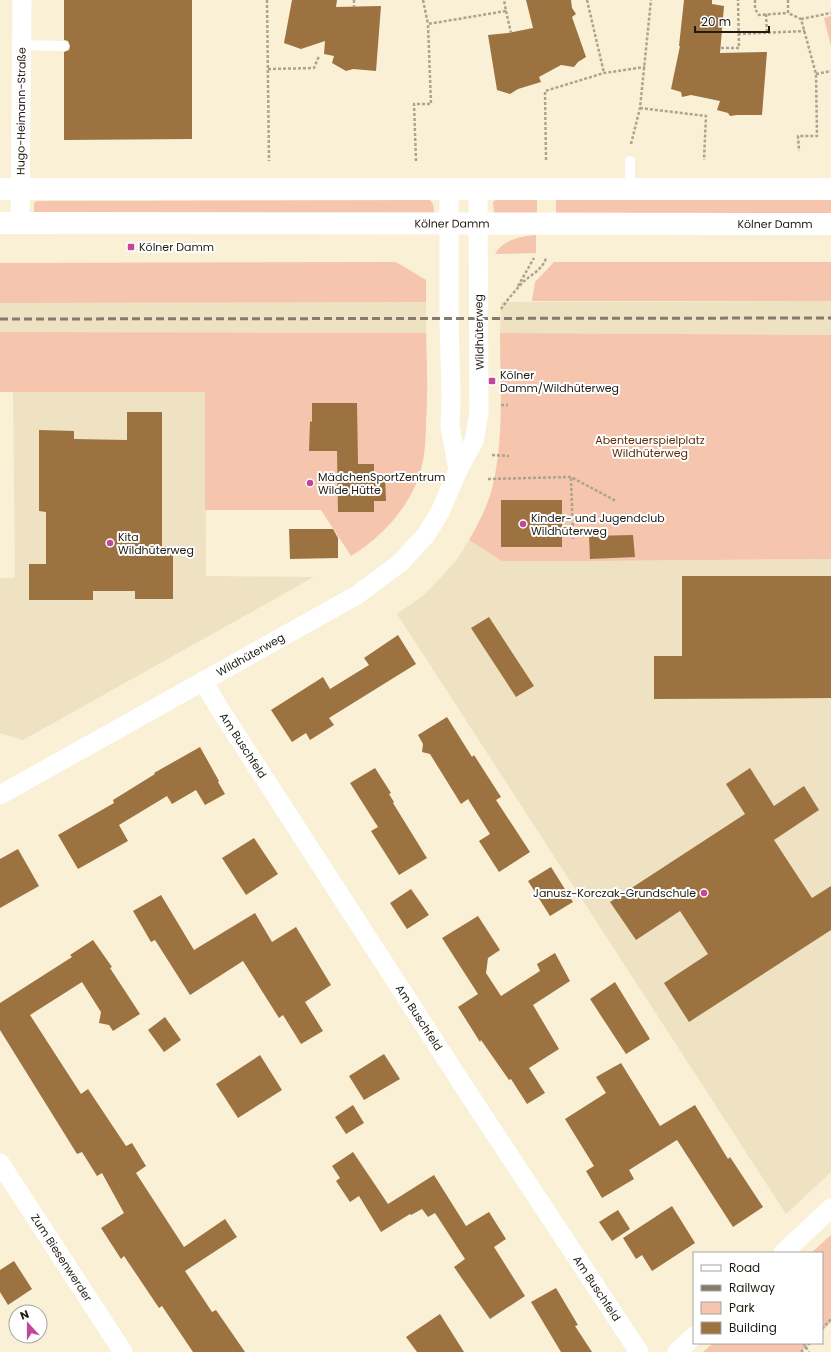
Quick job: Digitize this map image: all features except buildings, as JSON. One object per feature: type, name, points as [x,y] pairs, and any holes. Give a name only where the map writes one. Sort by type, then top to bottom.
[{"type":"street","name":"Hugo-Heimann-Straße","points":[[10,223],[10,189],[22,45],[22,0]]},
{"type":"street","points":[[10,189],[831,189]]},
{"type":"street","points":[[449,190],[450,426],[458,470]]},
{"type":"street","name":"Wildhüterweg","points":[[1,792],[357,595],[400,563],[426,535],[440,512],[458,470],[474,441],[479,413],[478,190]]},
{"type":"street","name":"Kölner Damm","points":[[10,223],[831,224]]},
{"type":"street","name":"Am Buschfeld","points":[[203,681],[452,1069],[639,1352]]},
{"type":"street","name":"Zum Biesenwerder","points":[[0,1163],[123,1352]]},
{"type":"street","points":[[784,1252],[831,1208]]},
{"type":"street","points":[[677,1352],[693,1337]]},
{"type":"lane","points":[[22,45],[64,46]]},
{"type":"lane","points":[[630,161],[630,189]]},
{"type":"path","points":[[267,0],[269,161]]},
{"type":"path","points":[[354,0],[354,7]]},
{"type":"path","points":[[416,161],[414,104],[431,104],[428,24],[424,0]]},
{"type":"path","points":[[504,0],[511,33]]},
{"type":"path","points":[[587,0],[604,73]]},
{"type":"path","points":[[630,161],[629,150],[640,108],[651,0]]},
{"type":"path","points":[[721,48],[739,48],[738,0]]},
{"type":"path","points":[[755,0],[755,9],[759,15],[788,13],[801,19],[831,13]]},
{"type":"path","points":[[788,0],[788,13]]},
{"type":"path","points":[[428,24],[506,11]]},
{"type":"path","points":[[766,14],[767,33]]},
{"type":"path","points":[[799,151],[798,136],[817,136],[816,74],[801,19]]},
{"type":"path","points":[[738,34],[805,31]]},
{"type":"path","points":[[268,69],[314,68],[319,56]]},
{"type":"path","points":[[546,160],[545,91],[604,73],[645,67]]},
{"type":"path","points":[[816,74],[831,71]]},
{"type":"path","points":[[640,108],[706,116],[704,160]]},
{"type":"path","points":[[515,292],[534,258]]},
{"type":"path","points":[[499,313],[506,302],[524,282],[545,263],[546,258]]},
{"type":"path","points":[[492,455],[509,456]]},
{"type":"path","points":[[488,479],[571,477],[616,501]]},
{"type":"path","points":[[571,477],[573,539]]},
{"type":"path","points":[[823,1328],[831,1319]]},
{"type":"path","points":[[804,1344],[809,1352]]},
{"type":"path","points":[[801,1352],[809,1344]]},
{"type":"shaded area","points":[[831,301],[831,335],[500,333],[501,302]]},
{"type":"shaded area","points":[[426,302],[426,333],[0,332],[0,303]]},
{"type":"shaded area","name":"Kita Wildhüterweg","points":[[13,392],[205,392],[206,576],[314,577],[23,740],[0,733],[0,578],[15,578]]},
{"type":"shaded area","name":"Janusz-Korczak-Grundschule","points":[[469,540],[502,561],[831,559],[831,1172],[786,1214],[397,614],[424,595],[456,561]]},
{"type":"green space","points":[[831,16],[831,46],[824,18]]},
{"type":"green space","points":[[430,200],[433,204],[434,212],[432,214],[34,213],[34,203],[37,201]]},
{"type":"green space","points":[[496,200],[537,200],[537,214],[494,213],[493,202]]},
{"type":"green space","points":[[556,200],[831,200],[831,214],[556,214]]},
{"type":"green space","points":[[536,235],[536,253],[495,254],[498,249],[508,242],[524,236]]},
{"type":"green space","points":[[396,262],[426,280],[426,302],[0,303],[0,263]]},
{"type":"green space","points":[[554,262],[831,262],[831,301],[532,301],[535,282]]},
{"type":"green space","points":[[0,332],[426,333],[426,434],[421,470],[410,496],[394,519],[374,539],[351,556],[321,510],[205,510],[205,392],[0,392]]},
{"type":"green space","name":"Abenteuerspielplatz Wildhüterweg","points":[[500,333],[831,335],[831,559],[502,561],[469,540],[487,503],[492,488],[497,462],[501,407]]},
{"type":"green space","points":[[831,1235],[831,1322],[823,1330],[823,1252],[812,1252]]},
{"type":"green space","points":[[712,1344],[809,1344],[800,1352],[703,1352]]},
{"type":"railway","points":[[0,319],[831,318]]},
{"type":"place","name":"Kölner Damm","points":[[131,247]]},
{"type":"place","name":"Kölner Damm/Wildhüterweg","points":[[492,381]]},
{"type":"place","name":"MädchenSportZentrum Wilde Hütte","points":[[310,483]]},
{"type":"place","name":"Kinder- und Jugendclub Wildhüterweg","points":[[523,524]]},
{"type":"place","name":"Kita Wildhüterweg","points":[[110,543]]},
{"type":"place","name":"Janusz-Korczak-Grundschule","points":[[704,893]]}]
